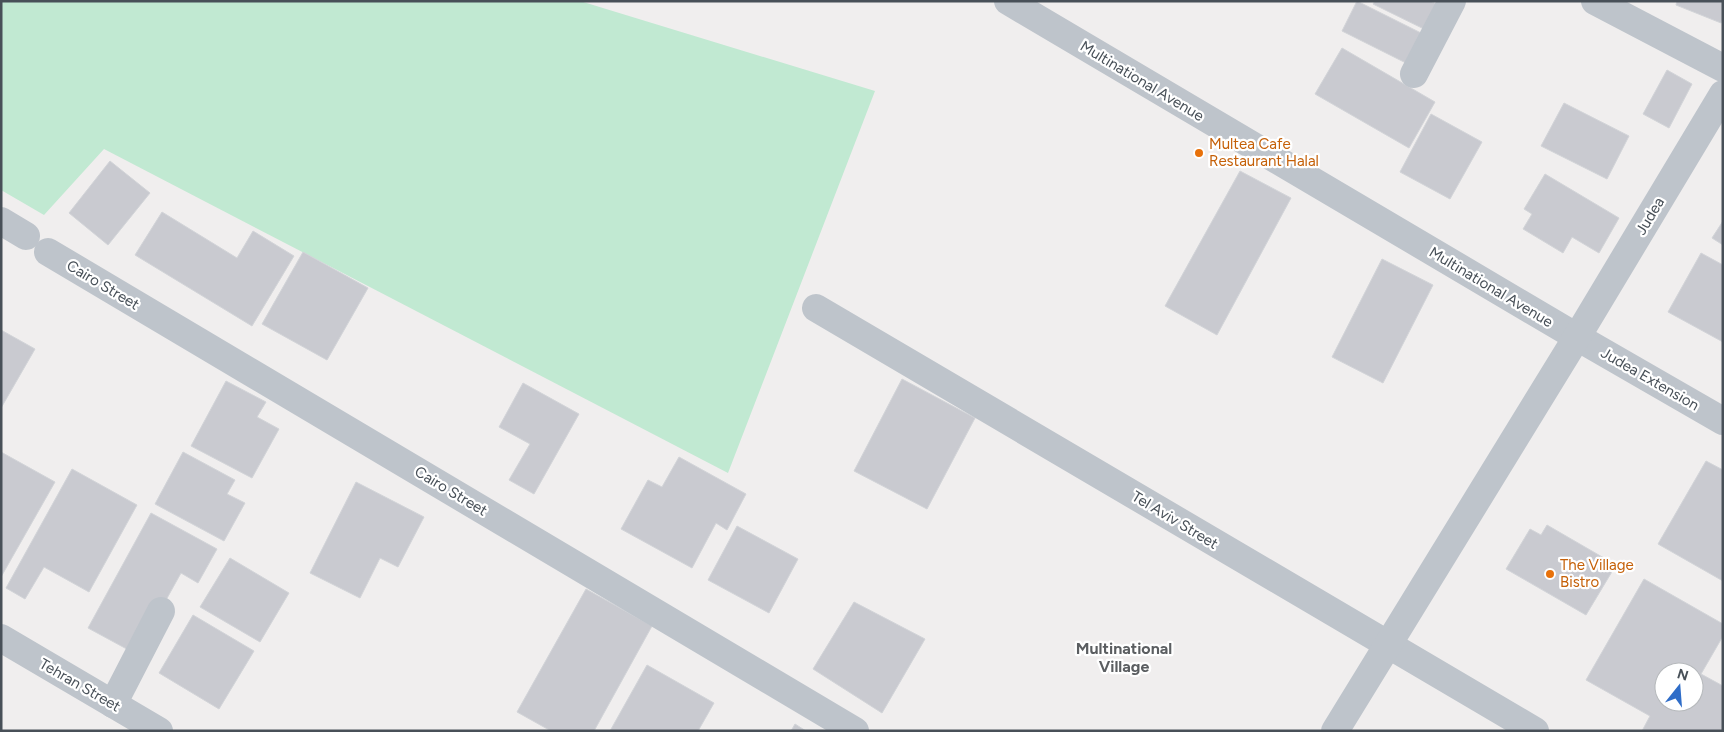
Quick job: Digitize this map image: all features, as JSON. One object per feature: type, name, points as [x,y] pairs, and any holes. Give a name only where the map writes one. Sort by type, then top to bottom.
[{"type":"street","name":"Multinational Avenue","points":[[1008,1],[1577,337]]},
{"type":"street","points":[[1414,74],[1452,1]]},
{"type":"street","points":[[1595,1],[1723,68]]},
{"type":"street","name":"Judea","points":[[1577,337],[1723,94]]},
{"type":"street","points":[[1,221],[26,236]]},
{"type":"street","name":"Cairo Street","points":[[48,252],[854,731]]},
{"type":"street","name":"Tel Aviv Street","points":[[816,308],[1535,731]]},
{"type":"street","name":"Judea Extension","points":[[1577,337],[1723,421]]},
{"type":"street","points":[[1335,731],[1577,337]]},
{"type":"street","points":[[113,704],[161,611]]},
{"type":"street","name":"Tehran Street","points":[[1,638],[159,731]]},
{"type":"green space","points":[[1,1],[580,1],[875,91],[728,473],[104,149],[44,215],[1,190]]},
{"type":"building","points":[[1357,1],[1425,35],[1410,65],[1342,31]]},
{"type":"building","points":[[1375,1],[1430,1],[1441,6],[1428,31],[1373,4]]},
{"type":"building","points":[[1677,1],[1723,1],[1723,19],[1721,23],[1676,5]]},
{"type":"building","points":[[1342,48],[1435,102],[1409,148],[1315,94]]},
{"type":"building","points":[[1667,70],[1692,84],[1669,128],[1643,114]]},
{"type":"building","points":[[1564,103],[1629,136],[1607,179],[1541,146]]},
{"type":"building","points":[[1431,114],[1482,142],[1450,199],[1400,172]]},
{"type":"building","points":[[110,161],[150,193],[108,245],[69,213]]},
{"type":"building","points":[[1240,171],[1291,198],[1217,335],[1165,306]]},
{"type":"building","points":[[1545,174],[1619,218],[1599,253],[1572,237],[1563,253],[1523,229],[1532,214],[1524,209]]},
{"type":"building","points":[[162,212],[237,258],[253,231],[294,256],[252,326],[135,255]]},
{"type":"building","points":[[1723,221],[1723,245],[1712,238]]},
{"type":"building","points":[[303,252],[368,288],[327,360],[262,324]]},
{"type":"building","points":[[1701,253],[1723,265],[1723,342],[1668,312]]},
{"type":"building","points":[[1382,259],[1433,285],[1383,383],[1332,357]]},
{"type":"building","points":[[1,330],[35,349],[1,408]]},
{"type":"building","points":[[902,379],[975,418],[927,509],[854,471]]},
{"type":"building","points":[[226,381],[266,402],[257,417],[279,429],[252,478],[191,446]]},
{"type":"building","points":[[523,383],[579,414],[534,494],[509,480],[530,444],[499,427]]},
{"type":"building","points":[[1,452],[55,482],[1,577]]},
{"type":"building","points":[[183,452],[235,480],[227,494],[245,503],[224,541],[155,504]]},
{"type":"building","points":[[679,457],[746,494],[727,530],[716,523],[692,568],[621,529],[648,480],[662,487]]},
{"type":"building","points":[[1706,461],[1723,470],[1723,581],[1658,544]]},
{"type":"building","points":[[72,469],[137,505],[89,592],[44,567],[25,599],[6,588]]},
{"type":"building","points":[[356,482],[424,517],[398,567],[380,558],[360,598],[310,573]]},
{"type":"building","points":[[151,513],[217,549],[198,583],[181,573],[136,654],[88,628]]},
{"type":"building","points":[[1547,525],[1616,565],[1586,615],[1506,569],[1530,529],[1541,535]]},
{"type":"building","points":[[737,526],[798,559],[769,613],[708,580]]},
{"type":"building","points":[[230,558],[289,593],[260,642],[200,607]]},
{"type":"building","points":[[1644,579],[1723,624],[1723,636],[1704,669],[1704,662],[1654,662],[1654,712],[1704,712],[1704,676],[1723,686],[1723,731],[1642,731],[1650,716],[1586,680]]},
{"type":"building","points":[[586,589],[652,626],[594,731],[551,731],[517,712]]},
{"type":"building","points":[[854,602],[925,639],[882,713],[813,669]]},
{"type":"building","points":[[193,615],[254,651],[219,709],[159,673]]},
{"type":"building","points":[[647,665],[714,703],[698,731],[610,731]]},
{"type":"building","points":[[795,724],[806,731],[791,731]]},
{"type":"place","name":"Multea Cafe Restaurant Halal","points":[[1199,153]]},
{"type":"place","name":"The Village Bistro","points":[[1550,574]]},
{"type":"district","name":"Multinational Village","points":[[1124,657]]}]
